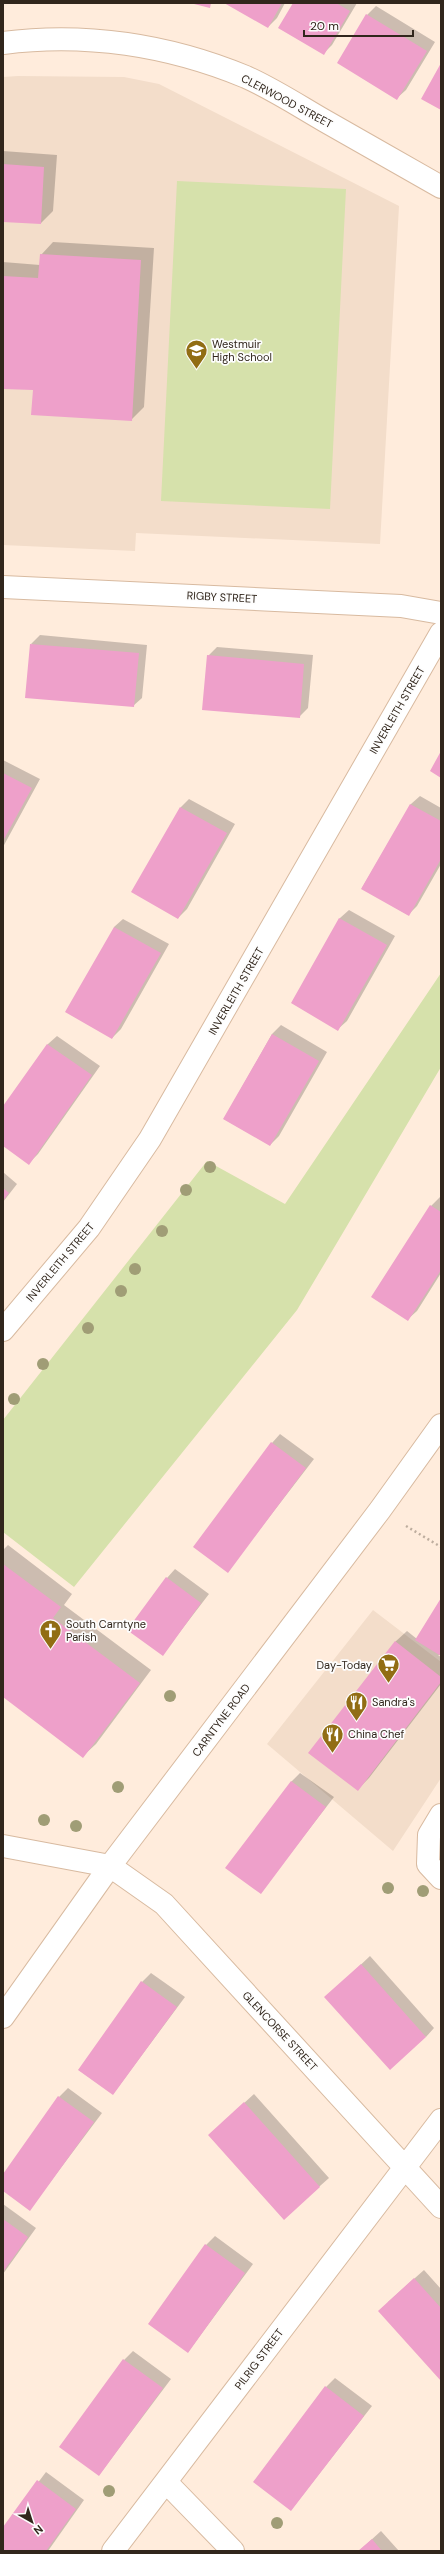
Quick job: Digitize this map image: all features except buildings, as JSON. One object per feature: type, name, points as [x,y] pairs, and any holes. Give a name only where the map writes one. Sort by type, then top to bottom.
[{"type":"street","name":"CLERWOOD STREET","points":[[3,43],[70,38],[112,42],[154,49],[214,65],[277,93],[441,187]]},
{"type":"street","name":"RIGBY STREET","points":[[3,587],[401,606],[441,612]]},
{"type":"street","name":"INVERLEITH STREET","points":[[3,1330],[89,1228],[150,1138],[441,633]]},
{"type":"street","name":"CARNTYNE ROAD","points":[[3,2017],[110,1866],[380,1510],[441,1425]]},
{"type":"street","points":[[441,1815],[429,1835],[428,1864],[441,1878]]},
{"type":"street","points":[[3,1846],[110,1866]]},
{"type":"street","name":"GLENCORSE STREET","points":[[110,1866],[164,1904],[441,2207]]},
{"type":"street","name":"PILRIG STREET","points":[[113,2551],[441,2120]]},
{"type":"street","points":[[166,2482],[233,2551]]},
{"type":"path","points":[[380,1510],[441,1547]]},
{"type":"shaded area","name":"Westmuir High School","points":[[3,77],[124,77],[159,84],[399,206],[380,544],[136,533],[135,551],[3,545]]},
{"type":"shaded area","points":[[373,1610],[441,1662],[441,1778],[393,1851],[267,1744]]},
{"type":"green space","points":[[177,181],[346,189],[330,509],[161,501]]},
{"type":"green space","points":[[441,973],[441,1067],[297,1310],[74,1587],[3,1532],[3,1420],[207,1161],[285,1204]]},
{"type":"place","name":"Westmuir High School","points":[[196,370]]},
{"type":"place","name":"South Carntyne Parish","points":[[50,1650]]},
{"type":"place","name":"Day-Today","points":[[388,1684]]},
{"type":"place","name":"Sandra's","points":[[356,1722]]},
{"type":"place","name":"China Chef","points":[[333,1754]]}]
